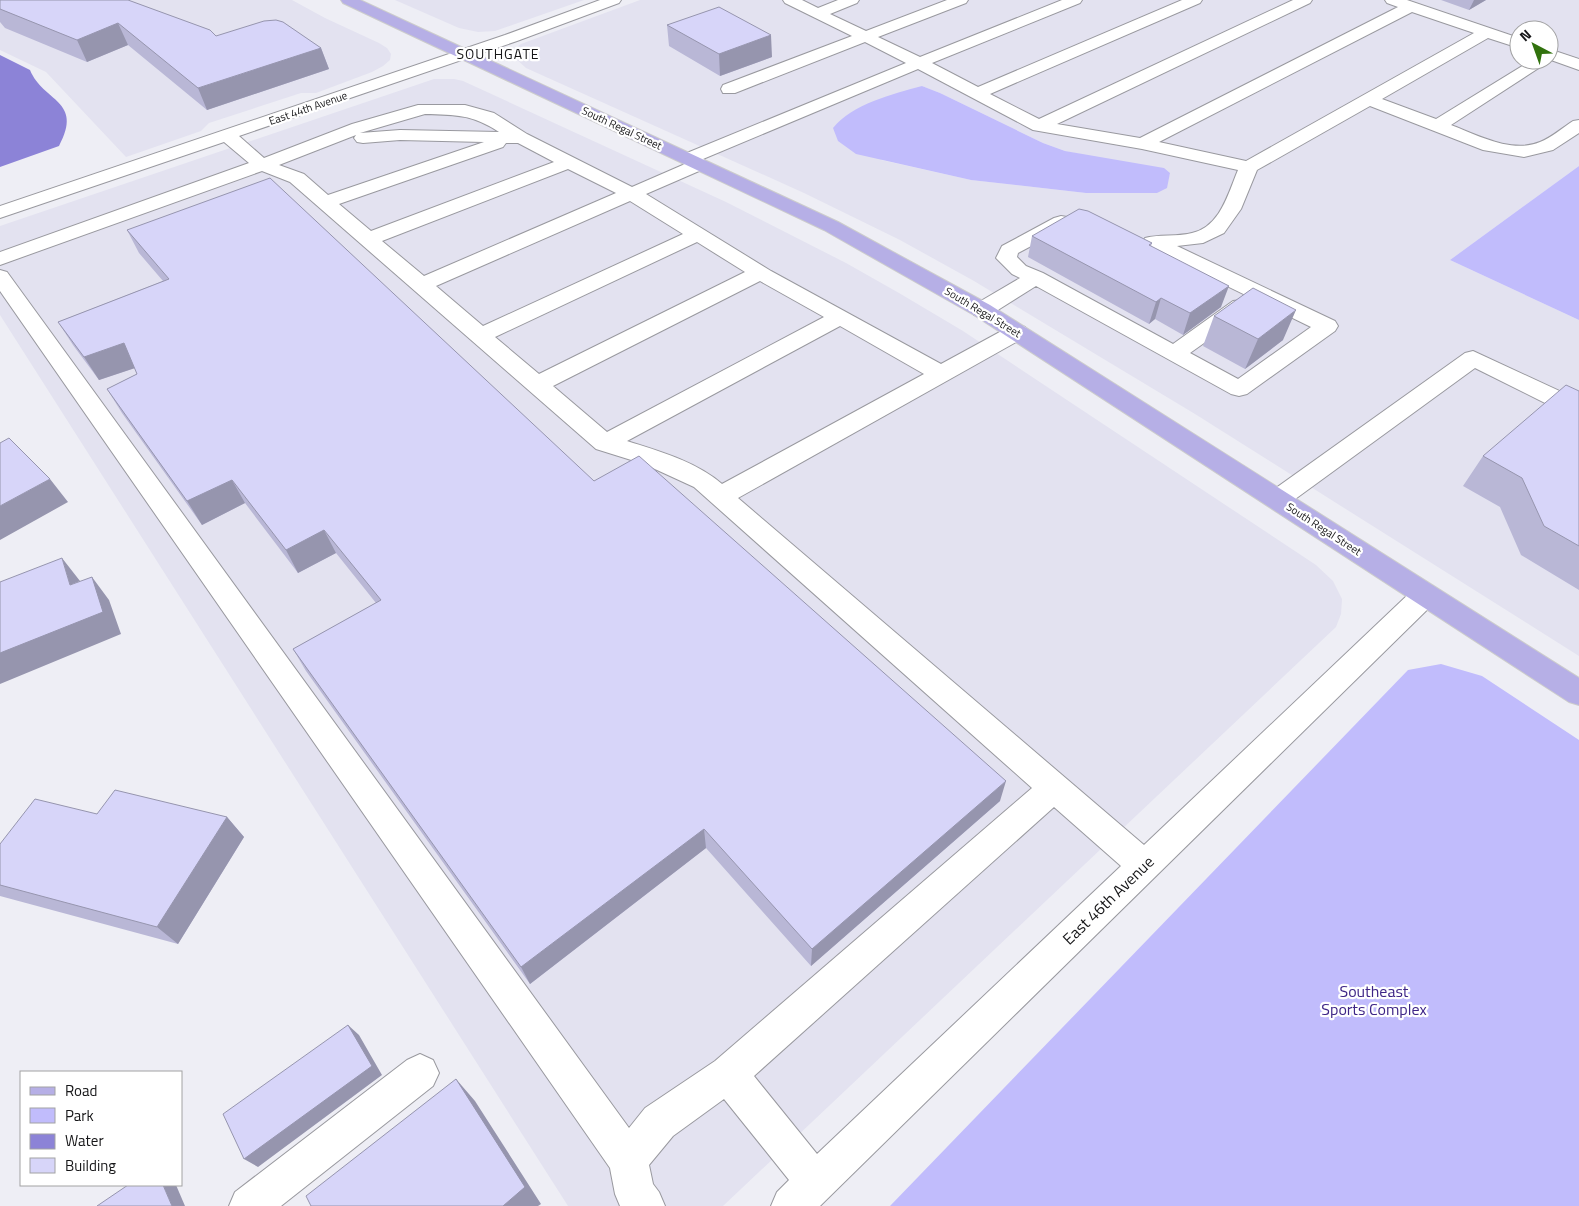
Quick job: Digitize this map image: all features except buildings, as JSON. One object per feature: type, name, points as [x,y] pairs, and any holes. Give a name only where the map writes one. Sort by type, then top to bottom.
[{"type":"main road","name":"South Regal Street","points":[[348,0],[462,55],[831,226],[982,310],[1579,693]]},
{"type":"street","name":"East 44th Avenue","points":[[0,212],[462,55],[614,0]]},
{"type":"street","points":[[790,0],[919,63],[1039,126],[1142,144],[1249,167]]},
{"type":"street","points":[[818,13],[852,0]]},
{"type":"street","points":[[729,89],[961,0]]},
{"type":"street","points":[[422,285],[632,194],[694,161],[919,63],[1075,0]]},
{"type":"street","points":[[978,93],[1195,0]]},
{"type":"street","points":[[1039,126],[1305,0]]},
{"type":"street","points":[[1392,0],[1509,39]]},
{"type":"street","points":[[1142,144],[1411,6]]},
{"type":"street","points":[[1085,224],[1061,222],[1009,250],[1006,258],[1019,270],[1036,277],[1240,389],[1326,326],[1143,240],[1196,239],[1217,229],[1231,209],[1249,167],[1488,32]]},
{"type":"street","points":[[1559,59],[1579,65]]},
{"type":"street","points":[[1437,126],[1526,70]]},
{"type":"street","points":[[1368,99],[1488,146],[1524,152],[1547,146],[1579,125]]},
{"type":"street","points":[[0,259],[262,165],[358,128],[424,109],[465,110],[488,117],[521,138],[632,194],[760,273],[941,374]]},
{"type":"street","points":[[227,135],[262,165],[297,178],[605,442],[653,458],[703,481],[1144,866]]},
{"type":"street","points":[[303,149],[380,135],[477,135],[521,138]]},
{"type":"street","points":[[326,202],[488,145],[521,138]]},
{"type":"street","points":[[369,239],[570,162]]},
{"type":"street","points":[[481,335],[698,234]]},
{"type":"street","points":[[538,384],[760,273]]},
{"type":"street","points":[[0,276],[628,1160],[635,1194],[644,1206]]},
{"type":"street","points":[[982,310],[1036,277]]},
{"type":"street","points":[[1175,353],[1258,293]]},
{"type":"street","points":[[605,442],[838,318]]},
{"type":"street","points":[[721,496],[1017,332]]},
{"type":"street","points":[[1278,499],[1474,358],[1579,410]]},
{"type":"street","name":"East 46th Avenue","points":[[803,1194],[1425,595]]},
{"type":"street","points":[[628,1160],[659,1122],[728,1074],[1054,788]]},
{"type":"street","points":[[250,1206],[420,1073]]},
{"type":"street","points":[[728,1074],[803,1194]]},
{"type":"shaded area","points":[[0,0],[292,0],[325,18],[379,43],[387,48],[391,54],[390,60],[372,72],[316,93],[301,93],[209,123],[201,131],[126,157],[46,72],[0,50]]},
{"type":"shaded area","points":[[395,0],[584,0],[495,31],[478,32],[459,28]]},
{"type":"shaded area","points":[[640,0],[1579,0],[1579,166],[1450,260],[1579,320],[1579,656],[1195,414],[974,281],[900,240],[804,193],[526,68],[514,57],[514,49],[521,44]],"holes":[[[922,86],[1043,143],[1065,151],[1170,173],[1168,180],[1157,193],[1086,193],[971,180],[881,160]]]},
{"type":"shaded area","points":[[434,79],[463,81],[726,202],[846,263],[899,293],[963,331],[1316,565],[1333,581],[1342,599],[1341,614],[1336,627],[723,1206],[568,1206],[0,315],[0,226]]},
{"type":"green space","points":[[922,86],[1043,143],[1065,151],[1164,168],[1170,173],[1167,188],[1157,193],[1086,193],[971,180],[856,154],[838,141],[833,128],[851,112],[874,101]]},
{"type":"green space","points":[[1579,166],[1579,320],[1450,260]]},
{"type":"green space","name":"Southeast Sports Complex","points":[[1441,664],[1482,676],[1579,740],[1579,1206],[890,1206],[1408,670]]},
{"type":"water","points":[[0,55],[30,70],[36,81],[59,103],[67,119],[59,146],[0,167]]},
{"type":"district","name":"SOUTHGATE","points":[[498,54]]}]
